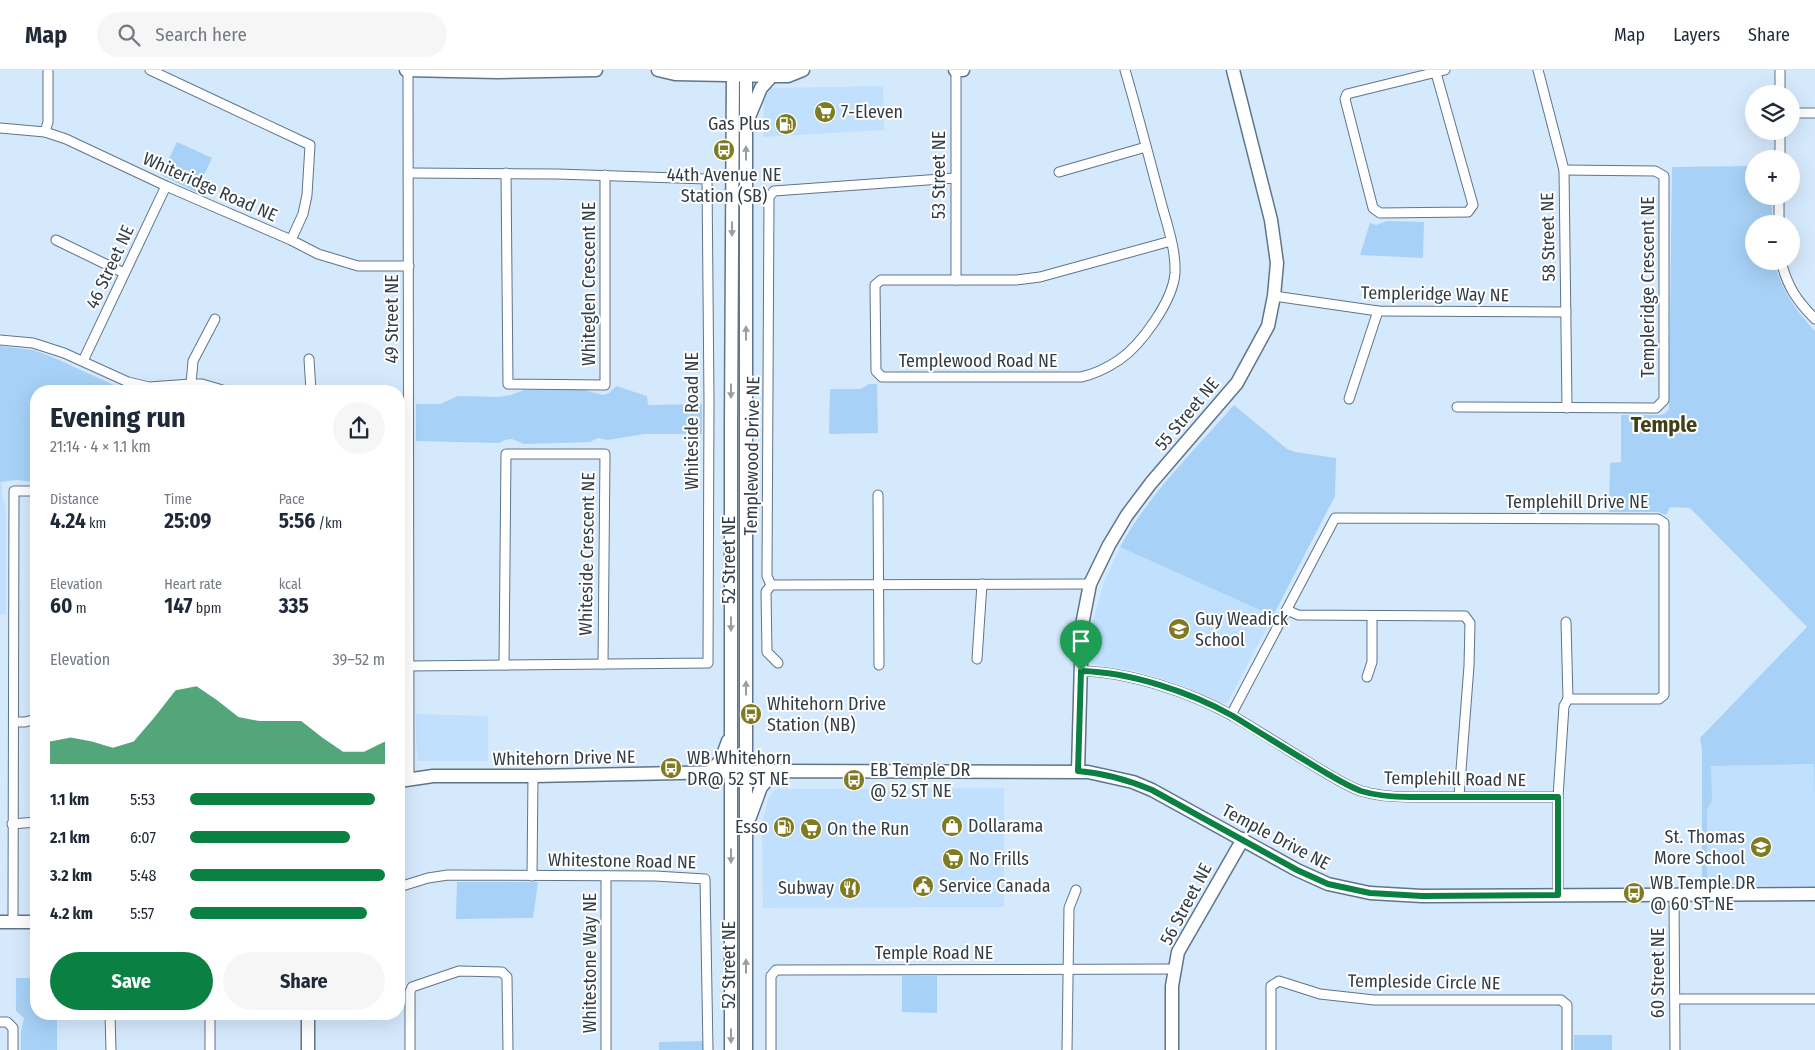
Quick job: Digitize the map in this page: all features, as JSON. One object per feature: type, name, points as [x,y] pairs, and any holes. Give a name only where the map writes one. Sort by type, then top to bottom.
[{"type":"street","points":[[45,132],[48,122],[48,70]]},
{"type":"street","points":[[150,70],[310,145],[307,195],[303,214],[291,240]]},
{"type":"street","points":[[407,70],[596,70]]},
{"type":"street","name":"49 Street NE","points":[[405,757],[409,666],[407,70]]},
{"type":"street","points":[[658,70],[675,74],[733,72],[772,76],[788,76],[803,70]]},
{"type":"street","points":[[955,70],[963,70]]},
{"type":"street","name":"53 Street NE","points":[[955,70],[956,280]]},
{"type":"street","name":"Templewood Road NE","points":[[1125,70],[1171,241],[1175,274],[1169,297],[1140,340],[1120,359],[1103,370],[1081,378],[882,377],[876,372],[875,285],[881,280],[1016,280],[1040,277],[1171,241]]},
{"type":"street","name":"55 Street NE","points":[[1078,771],[1082,625],[1090,584],[1109,545],[1130,510],[1151,482],[1237,383],[1268,326],[1274,296],[1277,263],[1272,220],[1233,70]]},
{"type":"street","points":[[1436,73],[1473,205],[1468,212],[1380,213],[1373,208],[1344,99],[1347,94],[1445,70]]},
{"type":"street","name":"58 Street NE","points":[[1538,70],[1564,170],[1567,408]]},
{"type":"street","points":[[1780,70],[1780,85]]},
{"type":"street","name":"52 Street NE","points":[[731,1050],[733,72]]},
{"type":"street","name":"52 Street NE","points":[[746,73],[746,1050]]},
{"type":"street","points":[[746,124],[762,88],[772,76]]},
{"type":"street","points":[[1800,113],[1815,113]]},
{"type":"street","name":"Whiteridge Road NE","points":[[0,128],[45,132],[66,139],[166,186],[291,240],[318,254],[358,266],[409,266]]},
{"type":"street","points":[[1059,172],[1146,147]]},
{"type":"street","name":"Templeridge Crescent NE","points":[[1564,170],[1655,171],[1664,176],[1664,400],[1656,408],[1567,408]]},
{"type":"street","name":"Whiteside Road NE","points":[[408,172],[605,175],[707,179],[709,646],[708,663],[409,666]]},
{"type":"street","name":"Whiteglen Crescent NE","points":[[506,173],[508,384],[605,385],[605,175]]},
{"type":"street","name":"Templewood Drive NE","points":[[771,585],[767,576],[769,198],[774,191],[955,178]]},
{"type":"street","name":"46 Street NE","points":[[83,361],[166,186]]},
{"type":"street","points":[[56,240],[124,273]]},
{"type":"street","points":[[1783,270],[1786,280],[1802,306],[1815,319]]},
{"type":"street","name":"Templeridge Way NE","points":[[1274,296],[1352,309],[1378,311],[1566,312]]},
{"type":"street","points":[[1349,399],[1378,311]]},
{"type":"street","points":[[191,384],[193,361],[215,319]]},
{"type":"street","points":[[0,340],[33,343],[83,361],[128,382],[141,385]]},
{"type":"street","points":[[309,359],[311,385]]},
{"type":"street","points":[[177,385],[205,385]]},
{"type":"street","points":[[1457,407],[1567,408]]},
{"type":"street","name":"Whiteside Crescent NE","points":[[504,665],[506,454],[605,454],[602,664]]},
{"type":"street","points":[[30,491],[14,491],[14,722],[12,824],[6,922],[30,922]]},
{"type":"street","points":[[878,495],[879,665]]},
{"type":"street","name":"Templehill Drive NE","points":[[1231,716],[1335,518],[1658,519],[1664,523],[1664,695],[1659,699],[1568,699]]},
{"type":"street","points":[[977,659],[982,584]]},
{"type":"street","points":[[778,663],[767,652],[766,592],[771,585],[1090,584]]},
{"type":"street","points":[[1287,610],[1298,615],[1465,616],[1470,623],[1469,666],[1459,796]]},
{"type":"street","points":[[1367,677],[1372,662],[1372,616]]},
{"type":"street","points":[[1558,895],[1558,797],[1564,706],[1568,699],[1566,622]]},
{"type":"street","name":"Templehill Road NE","points":[[1081,671],[1115,674],[1153,682],[1197,700],[1231,716],[1360,791],[1387,796],[1558,797]]},
{"type":"street","points":[[14,722],[30,721]]},
{"type":"street","points":[[709,773],[720,760],[731,732]]},
{"type":"street","points":[[746,828],[757,794],[774,771]]},
{"type":"street","name":"Temple Drive NE","points":[[731,772],[1078,771],[1108,775],[1152,790],[1297,870],[1328,884],[1370,893],[1422,896],[1815,894]]},
{"type":"street","name":"Whitehorn Drive NE","points":[[405,780],[432,776],[731,772]]},
{"type":"street","points":[[532,876],[533,776]]},
{"type":"street","points":[[12,824],[30,822]]},
{"type":"street","name":"56 Street NE","points":[[1172,1050],[1172,986],[1178,952],[1242,839]]},
{"type":"street","name":"Whitestone Road NE","points":[[405,884],[448,875],[654,876],[705,879],[708,1050]]},
{"type":"street","name":"Whitestone Way NE","points":[[606,876],[606,1050]]},
{"type":"street","points":[[1067,1050],[1069,908],[1076,890]]},
{"type":"street","name":"60 Street NE","points":[[1674,895],[1675,1050]]},
{"type":"street","name":"Temple Road NE","points":[[771,1050],[771,976],[776,970],[1174,970]]},
{"type":"street","points":[[410,1050],[410,992],[412,987],[460,971],[502,972],[507,977],[508,1050]]},
{"type":"street","name":"Templeside Circle NE","points":[[1271,1050],[1272,986],[1279,981],[1320,994],[1374,1000],[1561,1000],[1567,1005],[1567,1050]]},
{"type":"street","points":[[1675,999],[1815,999]]},
{"type":"street","points":[[110,1020],[111,1050]]},
{"type":"street","points":[[210,1020],[210,1050]]},
{"type":"street","points":[[308,1020],[308,1050]]},
{"type":"street","points":[[0,1022],[7,1022],[13,1028],[13,1050]]},
{"type":"shaded area","points":[[883,86],[884,130],[763,137],[764,102],[770,88]]},
{"type":"shaded area","points":[[177,142],[212,158],[196,192],[161,175]]},
{"type":"shaded area","points":[[1745,166],[1745,205],[1772,205],[1772,215],[1745,215],[1745,270],[1777,270],[1790,299],[1815,331],[1815,797],[1814,764],[1711,766],[1712,800],[1707,810],[1707,885],[1702,886],[1702,751],[1700,738],[1807,627],[1690,508],[1670,507],[1666,515],[1658,512],[1609,512],[1610,463],[1621,462],[1621,415],[1659,415],[1664,414],[1669,409],[1672,167]]},
{"type":"shaded area","points":[[1387,221],[1424,222],[1423,258],[1360,255],[1370,223],[1376,225]]},
{"type":"shaded area","points":[[0,346],[33,350],[114,385],[30,385],[30,481],[17,480],[0,482]]},
{"type":"shaded area","points":[[869,384],[877,384],[878,433],[829,434],[830,389],[861,389]]},
{"type":"shaded area","points":[[616,386],[647,396],[648,405],[702,404],[702,434],[644,434],[608,440],[598,438],[590,442],[524,444],[512,439],[499,443],[416,441],[416,404],[440,404],[458,396],[499,397],[524,390],[584,390],[603,395],[609,393]]},
{"type":"shaded area","points":[[1234,405],[1287,449],[1295,452],[1336,458],[1335,496],[1273,616],[1120,547],[1158,491]]},
{"type":"shaded area","points":[[0,482],[2,482],[2,496],[6,508],[6,614],[0,614]]},
{"type":"shaded area","name":"Guy Weadick School","points":[[1120,547],[1273,616],[1229,700],[1225,703],[1220,703],[1181,685],[1157,677],[1090,662],[1093,621],[1104,582]]},
{"type":"shaded area","points":[[416,714],[488,716],[488,761],[418,761]]},
{"type":"shaded area","name":"St. Thomas More School","points":[[1815,764],[1815,886],[1707,885],[1707,810],[1712,799],[1711,766]]},
{"type":"shaded area","points":[[1004,788],[1004,907],[763,908],[762,825],[768,799],[772,792],[778,789]]},
{"type":"shaded area","points":[[457,882],[538,882],[533,918],[456,919]]},
{"type":"shaded area","points":[[902,976],[937,976],[937,1013],[902,1012]]},
{"type":"shaded area","points":[[16,978],[30,978],[30,1020],[57,1020],[57,1050],[21,1050],[21,1031],[24,1018],[16,1011]]},
{"type":"shaded area","points":[[1574,1035],[1612,1035],[1612,1050],[1574,1050]]},
{"type":"shaded area","points":[[704,1041],[704,1050],[659,1050],[659,1042]]},
{"type":"place","name":"7-Eleven","points":[[825,112]]},
{"type":"place","name":"Gas Plus","points":[[786,124]]},
{"type":"place","name":"44th Avenue NE Station (SB)","points":[[724,150]]},
{"type":"place","name":"Guy Weadick School","points":[[1179,629]]},
{"type":"place","name":"Whitehorn Drive Station (NB)","points":[[751,714]]},
{"type":"place","name":"WB Whitehorn DR@ 52 ST NE","points":[[671,768]]},
{"type":"place","name":"EB Temple DR @ 52 ST NE","points":[[854,780]]},
{"type":"place","name":"Dollarama","points":[[952,826]]},
{"type":"place","name":"Esso","points":[[784,827]]},
{"type":"place","name":"On the Run","points":[[811,829]]},
{"type":"place","name":"St. Thomas More School","points":[[1761,847]]},
{"type":"place","name":"No Frills","points":[[953,859]]},
{"type":"place","name":"Service Canada","points":[[923,886]]},
{"type":"place","name":"Subway","points":[[850,888]]},
{"type":"place","name":"WB Temple DR @ 60 ST NE","points":[[1634,893]]},
{"type":"district","name":"Temple","points":[[1664,424]]},
{"type":"route","points":[[1081,671],[1115,674],[1153,682],[1197,700],[1231,716],[1360,791],[1387,796],[1410,797],[1558,797],[1558,895],[1422,896],[1370,893],[1328,884],[1297,870],[1152,790],[1108,775],[1078,771],[1081,671]]}]
